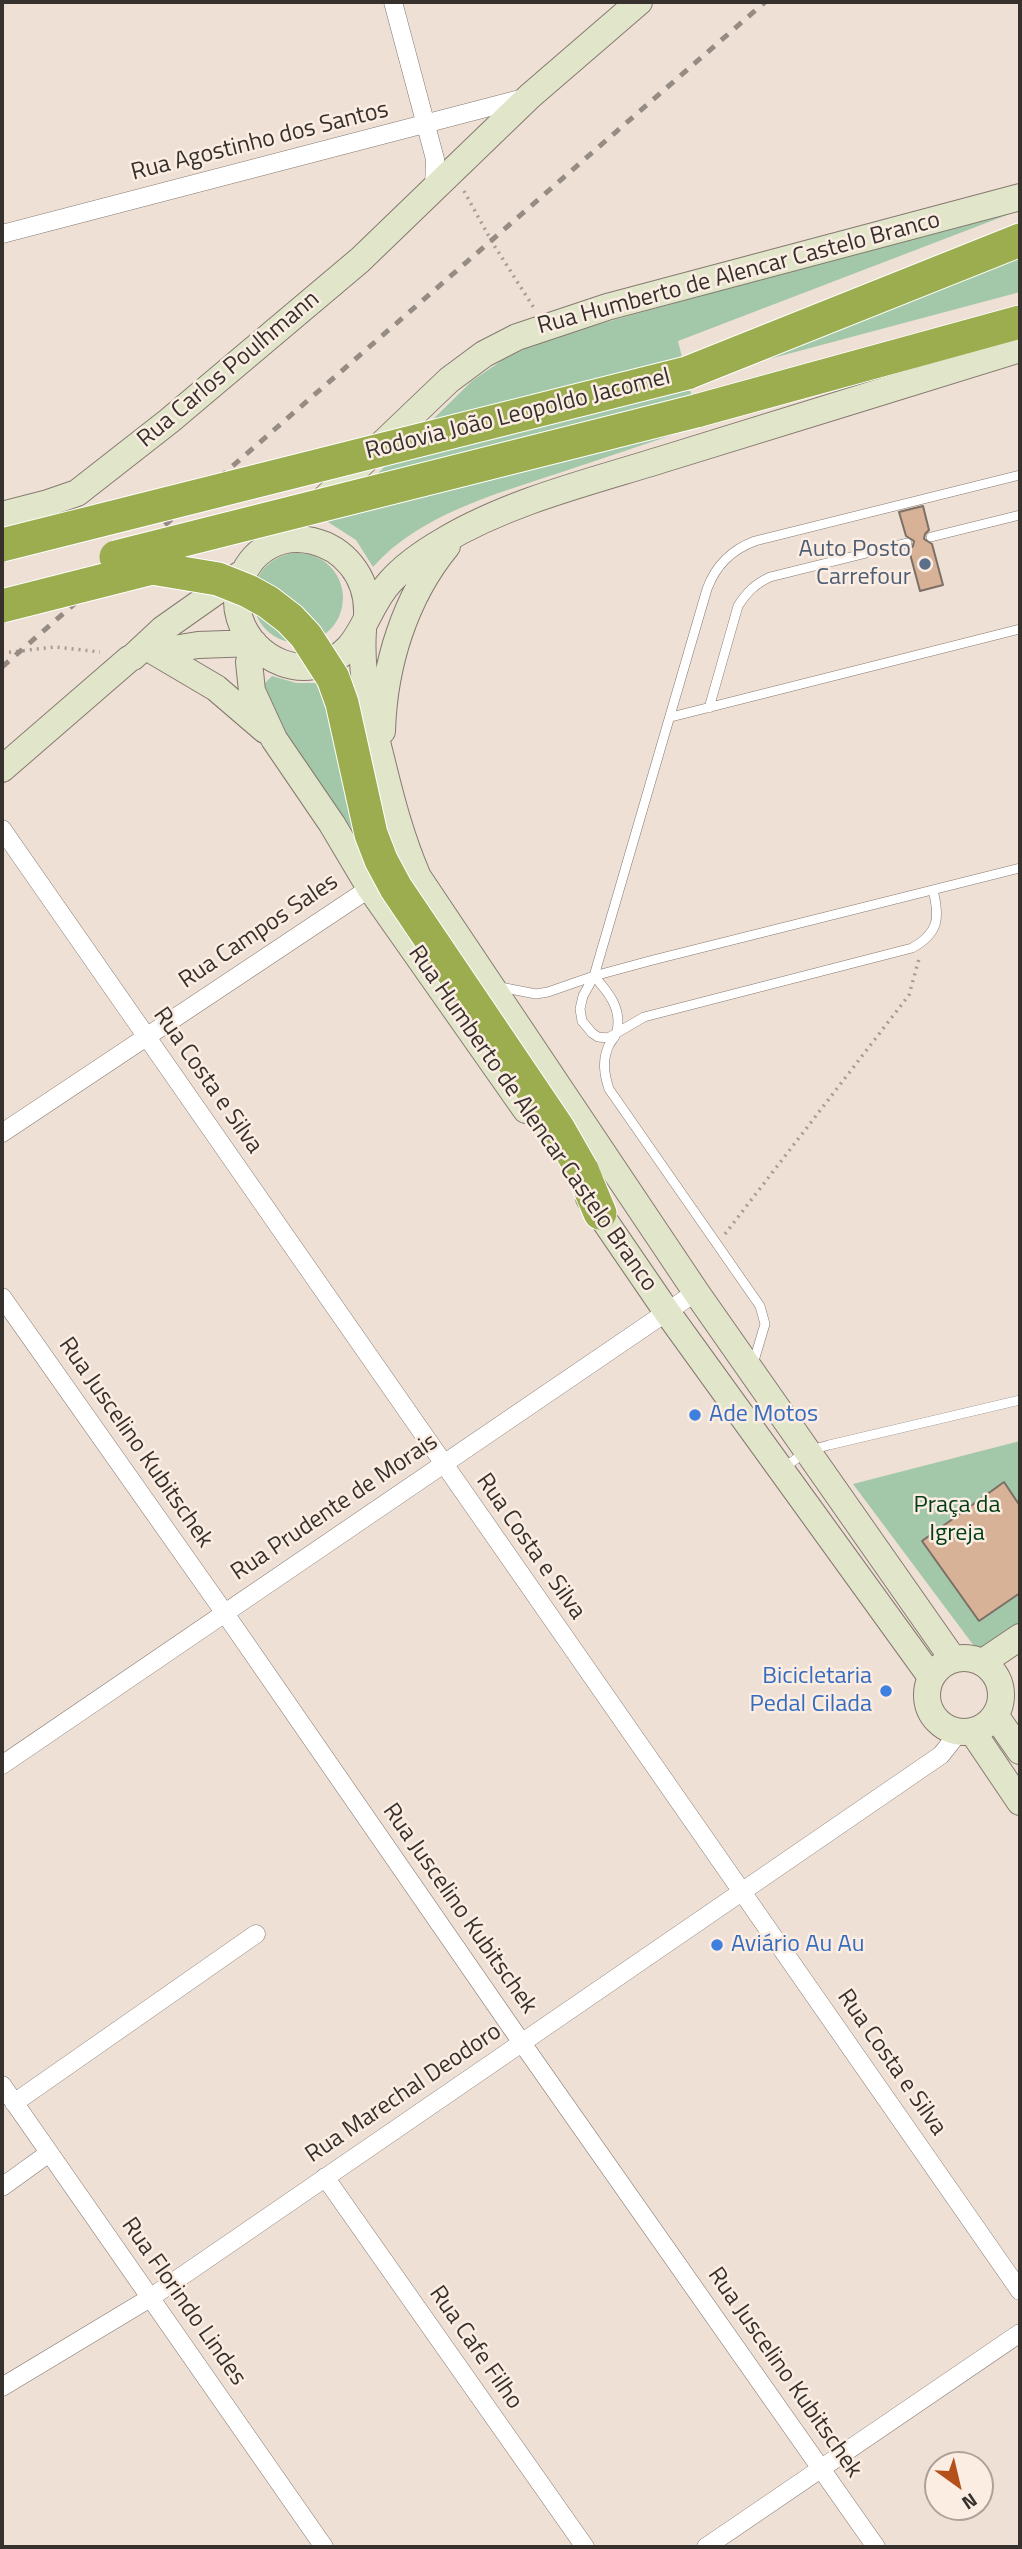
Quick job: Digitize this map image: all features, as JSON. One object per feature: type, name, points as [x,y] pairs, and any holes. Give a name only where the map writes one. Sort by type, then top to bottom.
[{"type":"highway","name":"Rodovia João Leopoldo Jacomel","points":[[2,545],[687,373],[1020,240]]},
{"type":"highway","name":"Rodovia João Leopoldo Jacomel","points":[[2,586],[696,411],[1020,321]]},
{"type":"highway","points":[[2,606],[152,568],[218,579],[248,591],[290,619],[320,655],[333,678],[342,703],[371,834],[381,860],[396,888],[558,1128],[582,1170],[600,1213]]},
{"type":"main road","name":"Rua Carlos Poulhmann","points":[[2,515],[48,503],[76,492],[169,421],[360,260],[530,96],[639,2]]},
{"type":"main road","name":"Rua Humberto de Alencar Castelo Branco","points":[[281,541],[464,367],[500,344],[545,326],[607,307],[1020,197]]},
{"type":"main road","points":[[365,623],[368,597],[360,576],[334,549],[318,541],[281,541],[267,548],[245,571],[239,587],[239,617],[254,643],[274,661],[287,666],[317,666],[342,654],[356,642],[388,583],[401,571],[460,532],[518,506],[568,489],[1020,349]]},
{"type":"main road","points":[[381,758],[382,713],[389,670],[408,607],[428,572],[460,532]]},
{"type":"main road","points":[[2,769],[139,656],[163,629],[245,571]]},
{"type":"main road","name":"Rua Humberto de Alencar Castelo Branco","points":[[365,623],[362,665],[368,707],[396,819],[418,877],[696,1292],[953,1659]]},
{"type":"main road","name":"Rua Humberto de Alencar Castelo Branco","points":[[254,643],[249,662],[251,683],[259,709],[274,738],[332,824],[370,888],[667,1312],[931,1677]]},
{"type":"main road","points":[[139,656],[205,645],[254,643]]},
{"type":"main road","points":[[139,656],[216,688],[274,738]]},
{"type":"main road","points":[[983,1662],[1020,1637]]},
{"type":"main road","points":[[1005,1700],[985,1725],[966,1731],[943,1725],[931,1712],[927,1695],[931,1677],[944,1663],[963,1658],[983,1662],[999,1682],[1005,1700],[1020,1751]]},
{"type":"main road","points":[[966,1731],[1020,1802]]},
{"type":"street","points":[[393,2],[425,125],[444,180]]},
{"type":"street","name":"Rua Agostinho dos Santos","points":[[2,234],[530,96]]},
{"type":"street","name":"Rua Costa e Silva","points":[[2,829],[1020,2291]]},
{"type":"street","name":"Rua Campos Sales","points":[[2,1133],[370,888]]},
{"type":"street","name":"Rua Prudente de Morais","points":[[2,1765],[696,1292]]},
{"type":"street","name":"Rua Juscelino Kubitschek","points":[[2,1297],[876,2547]]},
{"type":"street","name":"Rua Marechal Deodoro","points":[[2,2387],[150,2298],[941,1755],[966,1731]]},
{"type":"street","points":[[14,2103],[256,1934]]},
{"type":"street","name":"Rua Florindo Lindes","points":[[2,2085],[324,2547]]},
{"type":"street","points":[[2,2187],[49,2153]]},
{"type":"street","name":"Rua Cafe Filho","points":[[326,2177],[585,2547]]},
{"type":"street","points":[[706,2547],[1020,2333]]},
{"type":"lane","points":[[933,890],[936,925],[924,942],[899,953],[644,1017],[608,1038],[598,1037],[588,1030],[582,1021],[581,1003],[594,976],[709,582],[717,568],[735,550],[755,541],[1020,475]]},
{"type":"lane","points":[[931,537],[1020,515]]},
{"type":"lane","points":[[709,708],[738,606],[758,583],[770,577],[907,543]]},
{"type":"lane","points":[[671,717],[1020,629]]},
{"type":"lane","points":[[491,985],[536,994],[559,989],[594,976],[1020,868]]},
{"type":"lane","points":[[594,976],[615,1003],[617,1034],[604,1059],[609,1089],[763,1315],[763,1334],[751,1371]]},
{"type":"lane","points":[[781,1470],[807,1451],[1020,1400]]},
{"type":"path","points":[[444,180],[492,242],[545,326]]},
{"type":"path","points":[[2,653],[55,647],[139,656]]},
{"type":"path","points":[[716,1243],[729,1231],[909,995],[924,942]]},
{"type":"green space","points":[[1020,208],[678,341],[699,426],[460,508],[413,533],[373,567],[356,540],[328,522],[472,381],[504,359],[545,339]]},
{"type":"green space","points":[[1020,258],[1020,292],[739,367]]},
{"type":"green space","points":[[298,553],[315,556],[330,566],[340,581],[343,598],[340,615],[330,630],[315,640],[298,643],[281,640],[266,630],[256,615],[253,598],[256,581],[266,566],[281,556]]},
{"type":"green space","points":[[272,676],[296,683],[322,683],[370,856],[283,728],[261,687]]},
{"type":"green space","name":"Praça da Igreja","points":[[1020,1441],[1020,1631],[980,1654],[853,1484]]},
{"type":"building","name":"Auto Posto Carrefour","points":[[923,506],[929,530],[924,539],[932,544],[943,585],[920,591],[909,550],[914,541],[906,536],[899,512]]},
{"type":"building","points":[[1004,1482],[1020,1506],[1020,1593],[979,1621],[922,1541]]},
{"type":"railway","points":[[2,667],[765,2]]},
{"type":"place","name":"Auto Posto Carrefour","points":[[925,564]]},
{"type":"place","name":"Ade Motos","points":[[695,1415]]},
{"type":"place","name":"Bicicletaria Pedal Cilada","points":[[886,1691]]},
{"type":"place","name":"Aviário Au Au","points":[[717,1945]]}]
